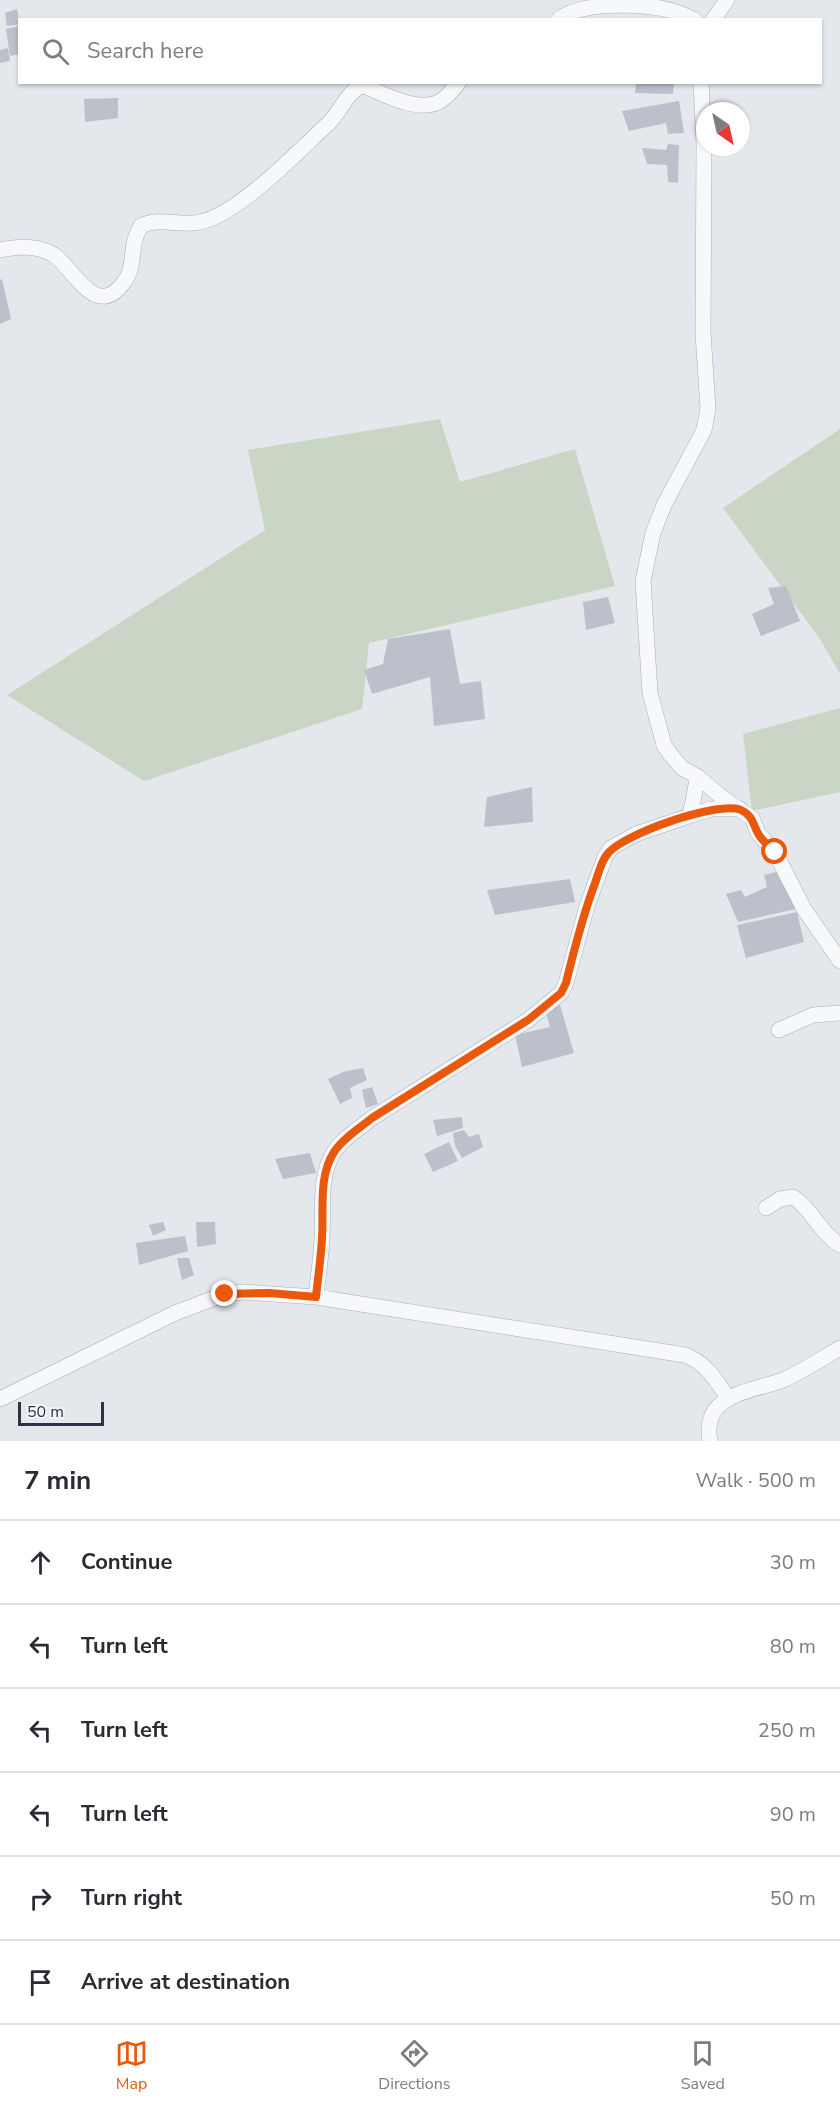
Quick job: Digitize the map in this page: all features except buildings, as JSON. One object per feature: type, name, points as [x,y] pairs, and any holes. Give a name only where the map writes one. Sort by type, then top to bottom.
[{"type":"street","points":[[714,18],[727,0]]},
{"type":"street","points":[[561,18],[569,12],[627,6],[653,7],[674,11],[690,18]]},
{"type":"street","points":[[0,250],[9,247],[45,250],[55,256],[94,294],[107,295],[123,284],[129,274],[135,234],[141,226],[159,220],[182,224],[200,222],[220,215],[243,200],[329,123],[354,90],[362,86],[383,96],[428,105],[442,100],[457,84]]},
{"type":"street","points":[[701,84],[704,145],[703,333],[708,409],[704,430],[664,505],[653,533],[642,580],[650,693],[664,745],[670,754],[682,768],[698,777],[724,800],[752,818],[758,833],[775,852],[804,909],[840,961]]},
{"type":"street","points":[[689,816],[694,805],[693,796],[698,777]]},
{"type":"street","points":[[316,1297],[322,1235],[323,1185],[334,1151],[372,1118],[528,1020],[561,993],[566,983],[587,906],[605,857],[611,848],[623,840],[689,816],[711,810],[740,809]]},
{"type":"street","points":[[779,1030],[813,1015],[840,1013]]},
{"type":"street","points":[[766,1208],[780,1199],[793,1197],[804,1204],[823,1230],[840,1245]]},
{"type":"street","points":[[0,1399],[176,1313],[225,1294],[261,1292],[316,1297],[685,1355],[710,1372],[728,1398]]},
{"type":"street","points":[[710,1441],[708,1430],[715,1410],[728,1398],[782,1380],[840,1348]]},
{"type":"green space","points":[[440,419],[460,482],[575,449],[615,586],[369,643],[362,709],[144,781],[7,695],[265,530],[248,450]]},
{"type":"green space","points":[[840,429],[840,674],[820,639],[723,508]]},
{"type":"green space","points":[[840,708],[840,792],[752,811],[743,734]]},
{"type":"route","points":[[225,1294],[244,1292],[316,1297],[320,1268],[323,1185],[334,1151],[372,1118],[528,1020],[561,993],[566,983],[587,906],[605,857],[611,848],[636,834],[689,816],[711,810],[740,809],[752,818],[763,841],[775,852]]}]
